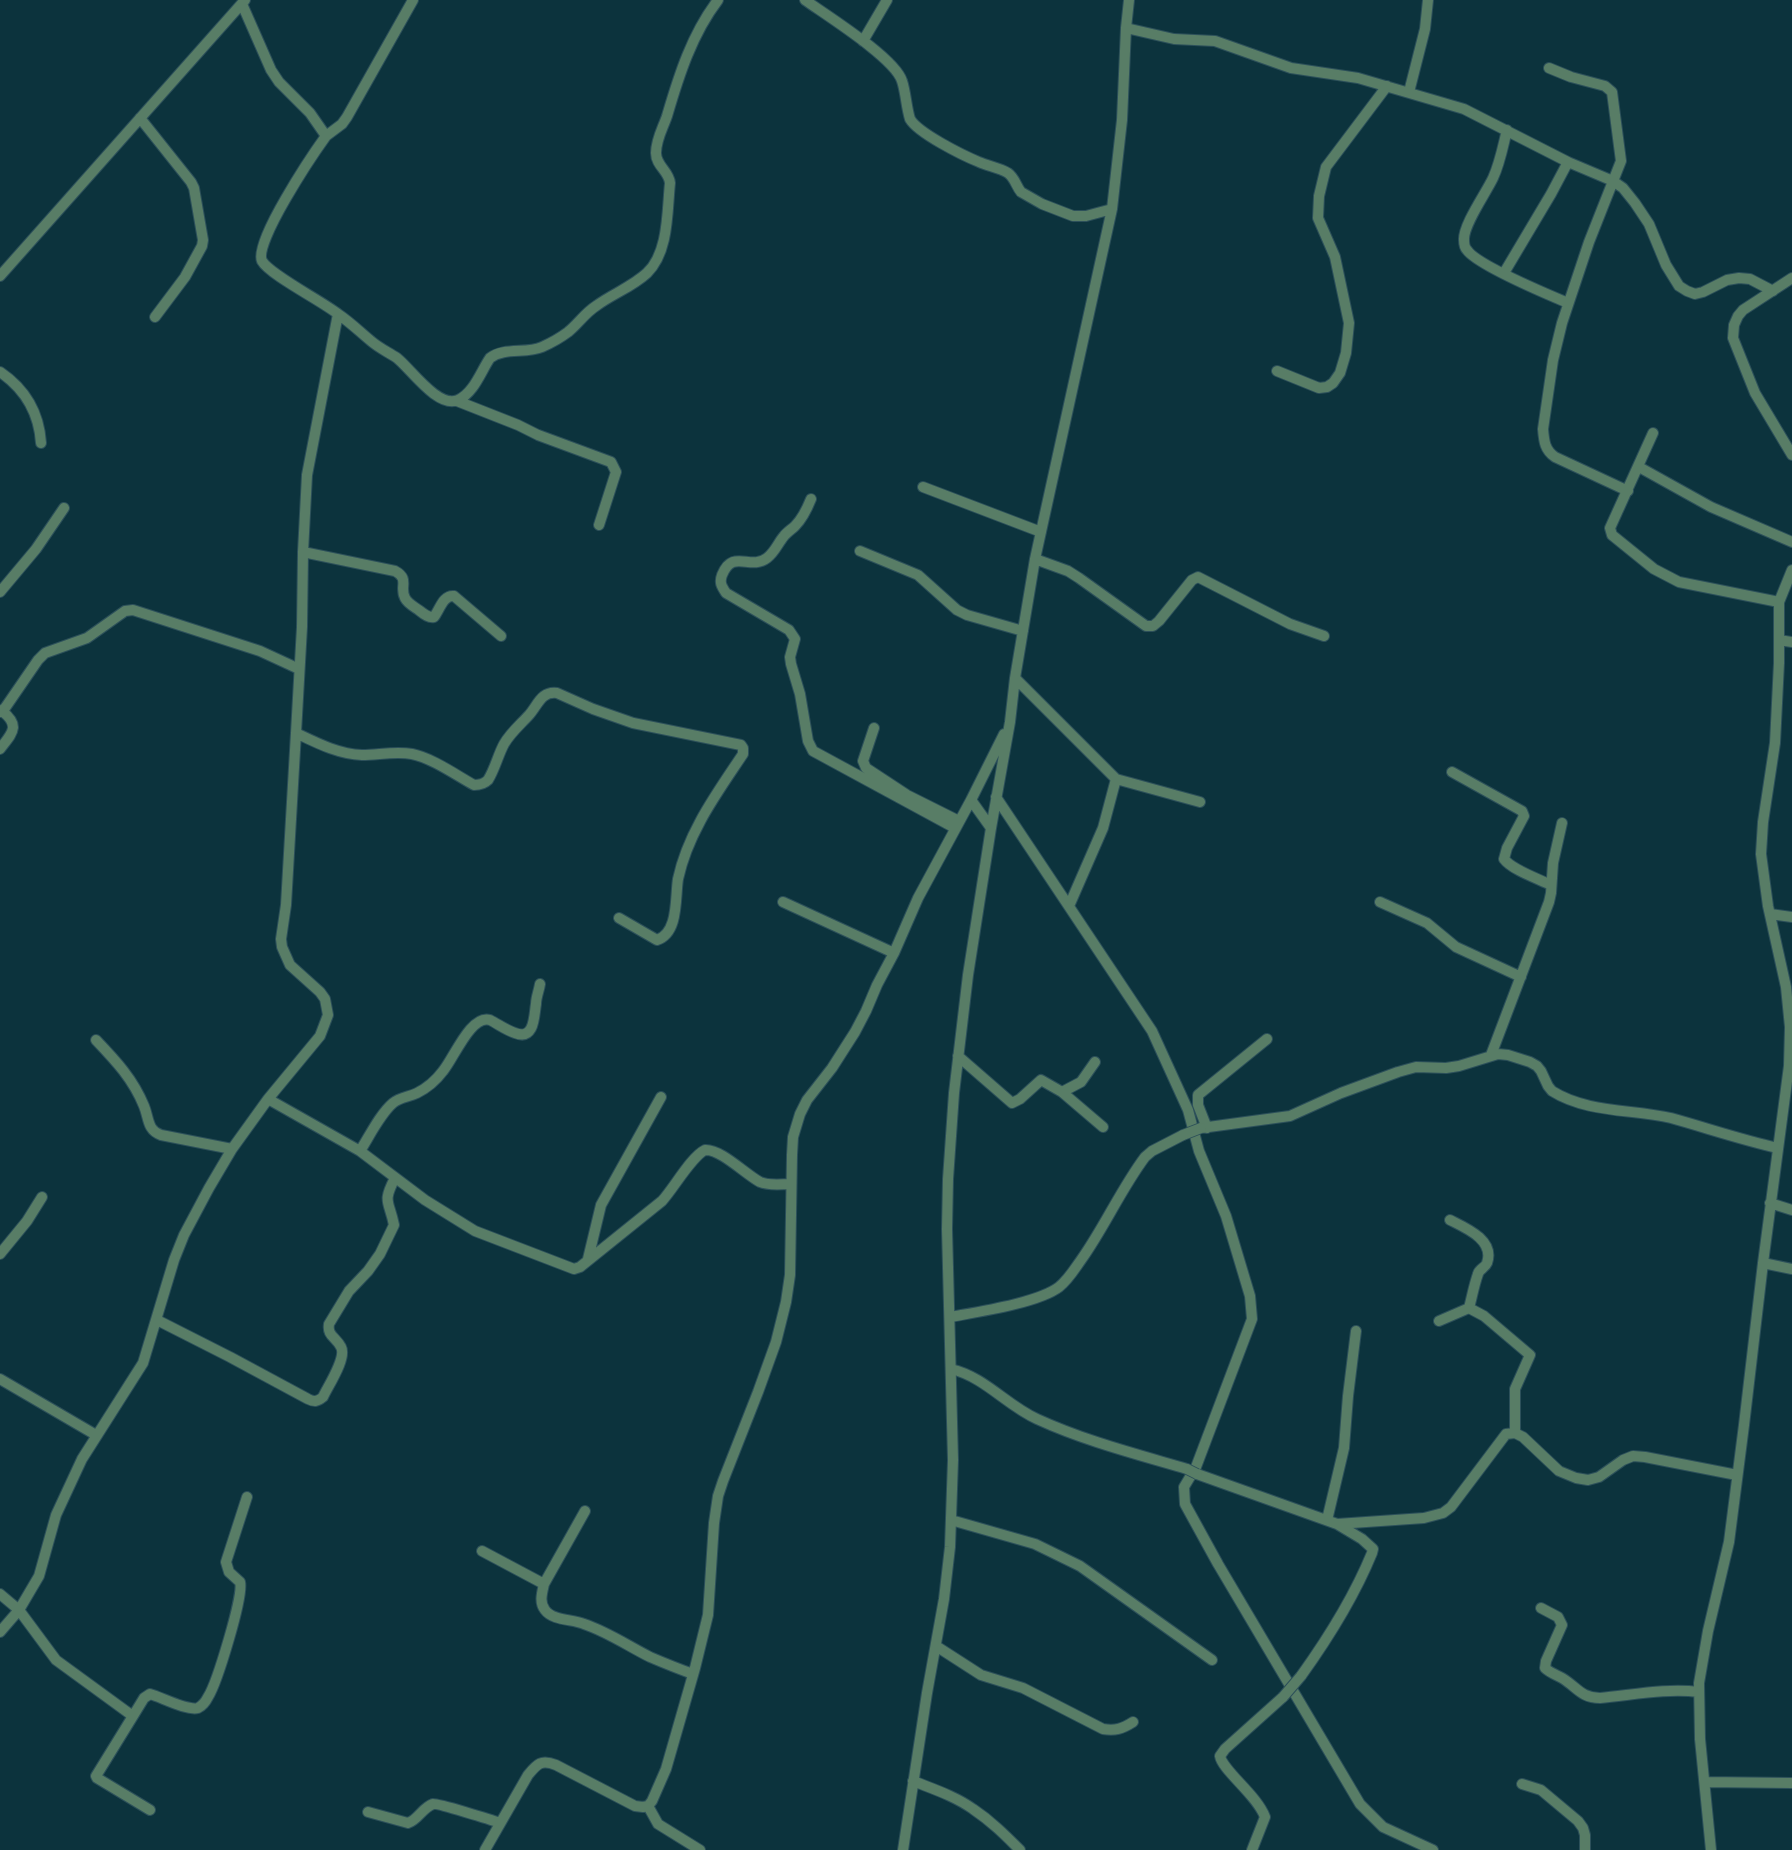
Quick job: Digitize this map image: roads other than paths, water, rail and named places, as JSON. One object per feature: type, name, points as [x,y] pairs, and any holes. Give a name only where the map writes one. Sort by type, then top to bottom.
[{"type":"street","points":[[414,0],[348,117],[326,136],[278,213],[261,248],[262,260],[274,272],[325,304],[372,342],[396,358],[428,389],[447,401],[457,401],[538,435],[611,462],[616,472],[599,526]]},
{"type":"street","points":[[457,401],[469,392],[493,355],[539,348],[554,341],[568,332],[596,306],[636,281],[655,264],[660,256],[662,246],[670,183],[668,176],[658,163],[657,141],[667,118],[680,75],[702,22],[718,0]]},
{"type":"street","points":[[805,0],[864,41],[899,73],[910,119],[912,123],[924,132],[978,162],[1008,173],[1021,192],[1064,214],[1079,217],[1112,209]]},
{"type":"street","points":[[864,41],[887,0]]},
{"type":"street","points":[[903,1850],[948,1572],[953,1460],[947,1229],[951,1126],[958,1056],[968,975],[1035,559],[1112,209],[1122,120],[1126,28],[1130,0]]},
{"type":"street","points":[[1409,92],[1425,29],[1428,0]]},
{"type":"street","points":[[0,276],[243,2],[271,70],[279,82],[318,122],[326,136]]},
{"type":"street","points":[[1126,28],[1174,39],[1214,41],[1291,68],[1358,78],[1464,109],[1568,162],[1613,181],[1623,188],[1649,224],[1666,265],[1679,286],[1687,291],[1695,294],[1727,280],[1739,278],[1750,279],[1773,291]]},
{"type":"street","points":[[1549,68],[1571,77],[1605,86],[1612,92],[1621,154],[1620,165],[1589,242],[1568,303],[1553,360],[1543,430],[1546,448],[1555,457],[1628,491]]},
{"type":"street","points":[[1277,371],[1319,388],[1333,383],[1340,373],[1346,353],[1349,323],[1334,257],[1318,218],[1318,196],[1326,167],[1387,86]]},
{"type":"street","points":[[140,118],[191,182],[194,188],[203,240],[202,246],[185,277],[155,317]]},
{"type":"street","points":[[1507,130],[1493,178],[1464,237],[1467,250],[1476,258],[1504,273],[1568,303]]},
{"type":"street","points":[[1504,273],[1568,162]]},
{"type":"street","points":[[1792,278],[1743,310],[1734,325],[1733,338],[1756,393],[1792,455]]},
{"type":"street","points":[[0,1632],[19,1610],[38,1576],[56,1515],[96,1435],[143,1363],[174,1260],[184,1235],[232,1149],[268,1099],[320,1036],[328,1015],[325,999],[320,992],[290,965],[282,947],[302,628],[302,552],[307,476],[338,314]]},
{"type":"street","points":[[0,372],[18,387],[37,417],[41,443]]},
{"type":"street","points":[[1653,433],[1610,531],[1616,539],[1654,569],[1679,582],[1779,602]]},
{"type":"street","points":[[1639,468],[1710,507],[1792,542]]},
{"type":"street","points":[[922,487],[1040,532]]},
{"type":"street","points":[[811,499],[796,525],[783,537],[775,550],[766,559],[759,562],[738,560],[727,565],[721,577],[722,588],[726,593],[794,634],[795,638],[790,657],[791,664],[800,694],[808,741],[813,751],[818,756],[957,824]]},
{"type":"street","points":[[0,592],[36,549],[64,508]]},
{"type":"street","points":[[860,551],[918,575],[957,610],[967,615],[1023,632]]},
{"type":"street","points":[[302,552],[395,571],[401,574],[403,578],[403,593],[407,601],[428,616],[434,617],[445,598],[454,596],[501,636]]},
{"type":"street","points":[[1035,559],[1068,571],[1146,626],[1153,626],[1159,622],[1192,580],[1198,577],[1290,624],[1324,636]]},
{"type":"street","points":[[1711,1850],[1700,1739],[1699,1692],[1702,1660],[1729,1542],[1770,1203],[1789,1066],[1790,1027],[1786,987],[1762,869],[1762,837],[1775,743],[1779,602],[1792,570]]},
{"type":"street","points":[[0,749],[12,733],[13,728],[10,718],[1,711],[38,660],[45,653],[87,638],[125,611],[133,610],[251,648],[299,669]]},
{"type":"street","points":[[1779,640],[1792,642]]},
{"type":"street","points":[[1015,678],[1116,779],[1200,802]]},
{"type":"street","points":[[296,733],[323,746],[360,755],[402,753],[421,757],[474,785],[480,785],[488,780],[504,745],[517,725],[529,714],[545,694],[551,692],[633,723],[741,745],[743,754],[709,803],[686,854],[678,879],[674,918],[665,936],[657,940],[619,918]]},
{"type":"street","points":[[485,1850],[528,1775],[541,1762],[556,1765],[634,1806],[648,1806],[657,1794],[693,1674],[708,1614],[714,1523],[718,1496],[776,1342],[786,1302],[791,1256],[791,1184],[794,1137],[800,1114],[807,1100],[848,1045],[866,1010],[876,985],[894,953],[918,898],[971,800],[1010,722]]},
{"type":"street","points":[[874,728],[864,761],[866,768],[907,795],[957,824]]},
{"type":"street","points":[[1452,772],[1522,812],[1524,816],[1507,848],[1504,859],[1519,870],[1551,885]]},
{"type":"street","points":[[1069,906],[1103,828],[1116,779]]},
{"type":"street","points":[[996,797],[1152,1031],[1188,1110],[1199,1151],[1226,1216],[1250,1296],[1252,1319],[1196,1466],[1184,1487],[1185,1504],[1218,1564],[1360,1804],[1383,1827],[1433,1850]]},
{"type":"street","points":[[971,800],[991,828]]},
{"type":"street","points":[[1491,1055],[1549,902],[1553,863],[1562,823]]},
{"type":"street","points":[[782,902],[894,953]]},
{"type":"street","points":[[1380,902],[1427,923],[1456,947],[1521,977]]},
{"type":"street","points":[[1770,914],[1792,917]]},
{"type":"street","points":[[360,1151],[391,1104],[400,1098],[419,1092],[434,1080],[450,1061],[463,1039],[480,1020],[490,1020],[515,1033],[524,1033],[530,1030],[535,1020],[540,984]]},
{"type":"street","points":[[1204,1128],[1198,1105],[1198,1095],[1268,1039]]},
{"type":"street","points":[[96,1040],[126,1073],[146,1109],[149,1126],[152,1130],[161,1135],[232,1149]]},
{"type":"street","points":[[950,1317],[1008,1305],[1050,1292],[1059,1287],[1089,1249],[1145,1157],[1152,1151],[1183,1135],[1204,1128],[1290,1116],[1341,1093],[1416,1067],[1446,1068],[1459,1066],[1491,1055],[1508,1055],[1530,1062],[1541,1071],[1552,1091],[1586,1104],[1664,1117],[1778,1148]]},
{"type":"street","points":[[958,1056],[1012,1103],[1020,1100],[1041,1080],[1062,1092],[1104,1126]]},
{"type":"street","points":[[1062,1092],[1080,1082],[1095,1062]]},
{"type":"street","points":[[588,1259],[601,1205],[661,1097]]},
{"type":"street","points":[[268,1099],[360,1151],[458,1222],[492,1239],[574,1269],[580,1267],[662,1201],[694,1160],[705,1150],[710,1149],[719,1154],[760,1182],[791,1184]]},
{"type":"street","points":[[157,1320],[308,1399],[314,1402],[318,1401],[323,1397],[342,1359],[341,1347],[330,1334],[328,1330],[329,1324],[348,1291],[368,1271],[389,1238],[394,1225],[386,1198],[395,1178]]},
{"type":"street","points":[[0,1254],[27,1221],[42,1197]]},
{"type":"street","points":[[1770,1203],[1792,1210]]},
{"type":"street","points":[[1450,1220],[1474,1231],[1486,1247],[1488,1258],[1486,1265],[1478,1272],[1469,1308]]},
{"type":"street","points":[[1763,1263],[1792,1269]]},
{"type":"street","points":[[1439,1322],[1469,1308]]},
{"type":"street","points":[[1469,1308],[1484,1316],[1530,1354],[1515,1389],[1515,1433]]},
{"type":"street","points":[[1332,1522],[1344,1448],[1356,1331]]},
{"type":"street","points":[[951,1369],[971,1375],[1011,1405],[1037,1420],[1106,1445],[1187,1469],[1332,1522],[1368,1543],[1372,1549],[1372,1553],[1344,1611],[1322,1647],[1301,1676],[1283,1697],[1220,1756],[1223,1764],[1254,1797],[1265,1817],[1252,1850]]},
{"type":"street","points":[[0,1379],[96,1435]]},
{"type":"street","points":[[1332,1522],[1424,1518],[1443,1513],[1451,1507],[1506,1434],[1515,1433],[1523,1437],[1559,1471],[1576,1478],[1588,1480],[1599,1477],[1623,1460],[1633,1456],[1737,1475]]},
{"type":"street","points":[[150,1810],[96,1776],[144,1698],[150,1694],[199,1708],[209,1695],[230,1634],[240,1592],[240,1582],[229,1572],[226,1562],[247,1498]]},
{"type":"street","points":[[585,1512],[544,1584],[542,1603],[544,1609],[549,1614],[583,1623],[609,1634],[651,1657],[693,1674]]},
{"type":"street","points":[[951,1520],[1036,1544],[1080,1566],[1212,1660]]},
{"type":"street","points":[[482,1551],[544,1584]]},
{"type":"street","points":[[0,1594],[19,1610],[56,1660],[133,1716]]},
{"type":"street","points":[[1541,1608],[1558,1617],[1562,1625],[1546,1661],[1545,1668],[1564,1679],[1585,1696],[1600,1698],[1679,1689],[1699,1692]]},
{"type":"street","points":[[936,1646],[980,1676],[1023,1688],[1103,1729],[1113,1731],[1133,1722]]},
{"type":"street","points":[[913,1781],[951,1796],[972,1808],[993,1824],[1020,1850]]},
{"type":"street","points":[[1705,1782],[1792,1783]]},
{"type":"street","points":[[1522,1784],[1541,1790],[1578,1821],[1583,1828],[1585,1836],[1585,1850]]},
{"type":"street","points":[[368,1812],[408,1823],[430,1806],[438,1804],[500,1823]]},
{"type":"street","points":[[648,1806],[658,1824],[700,1850]]}]
